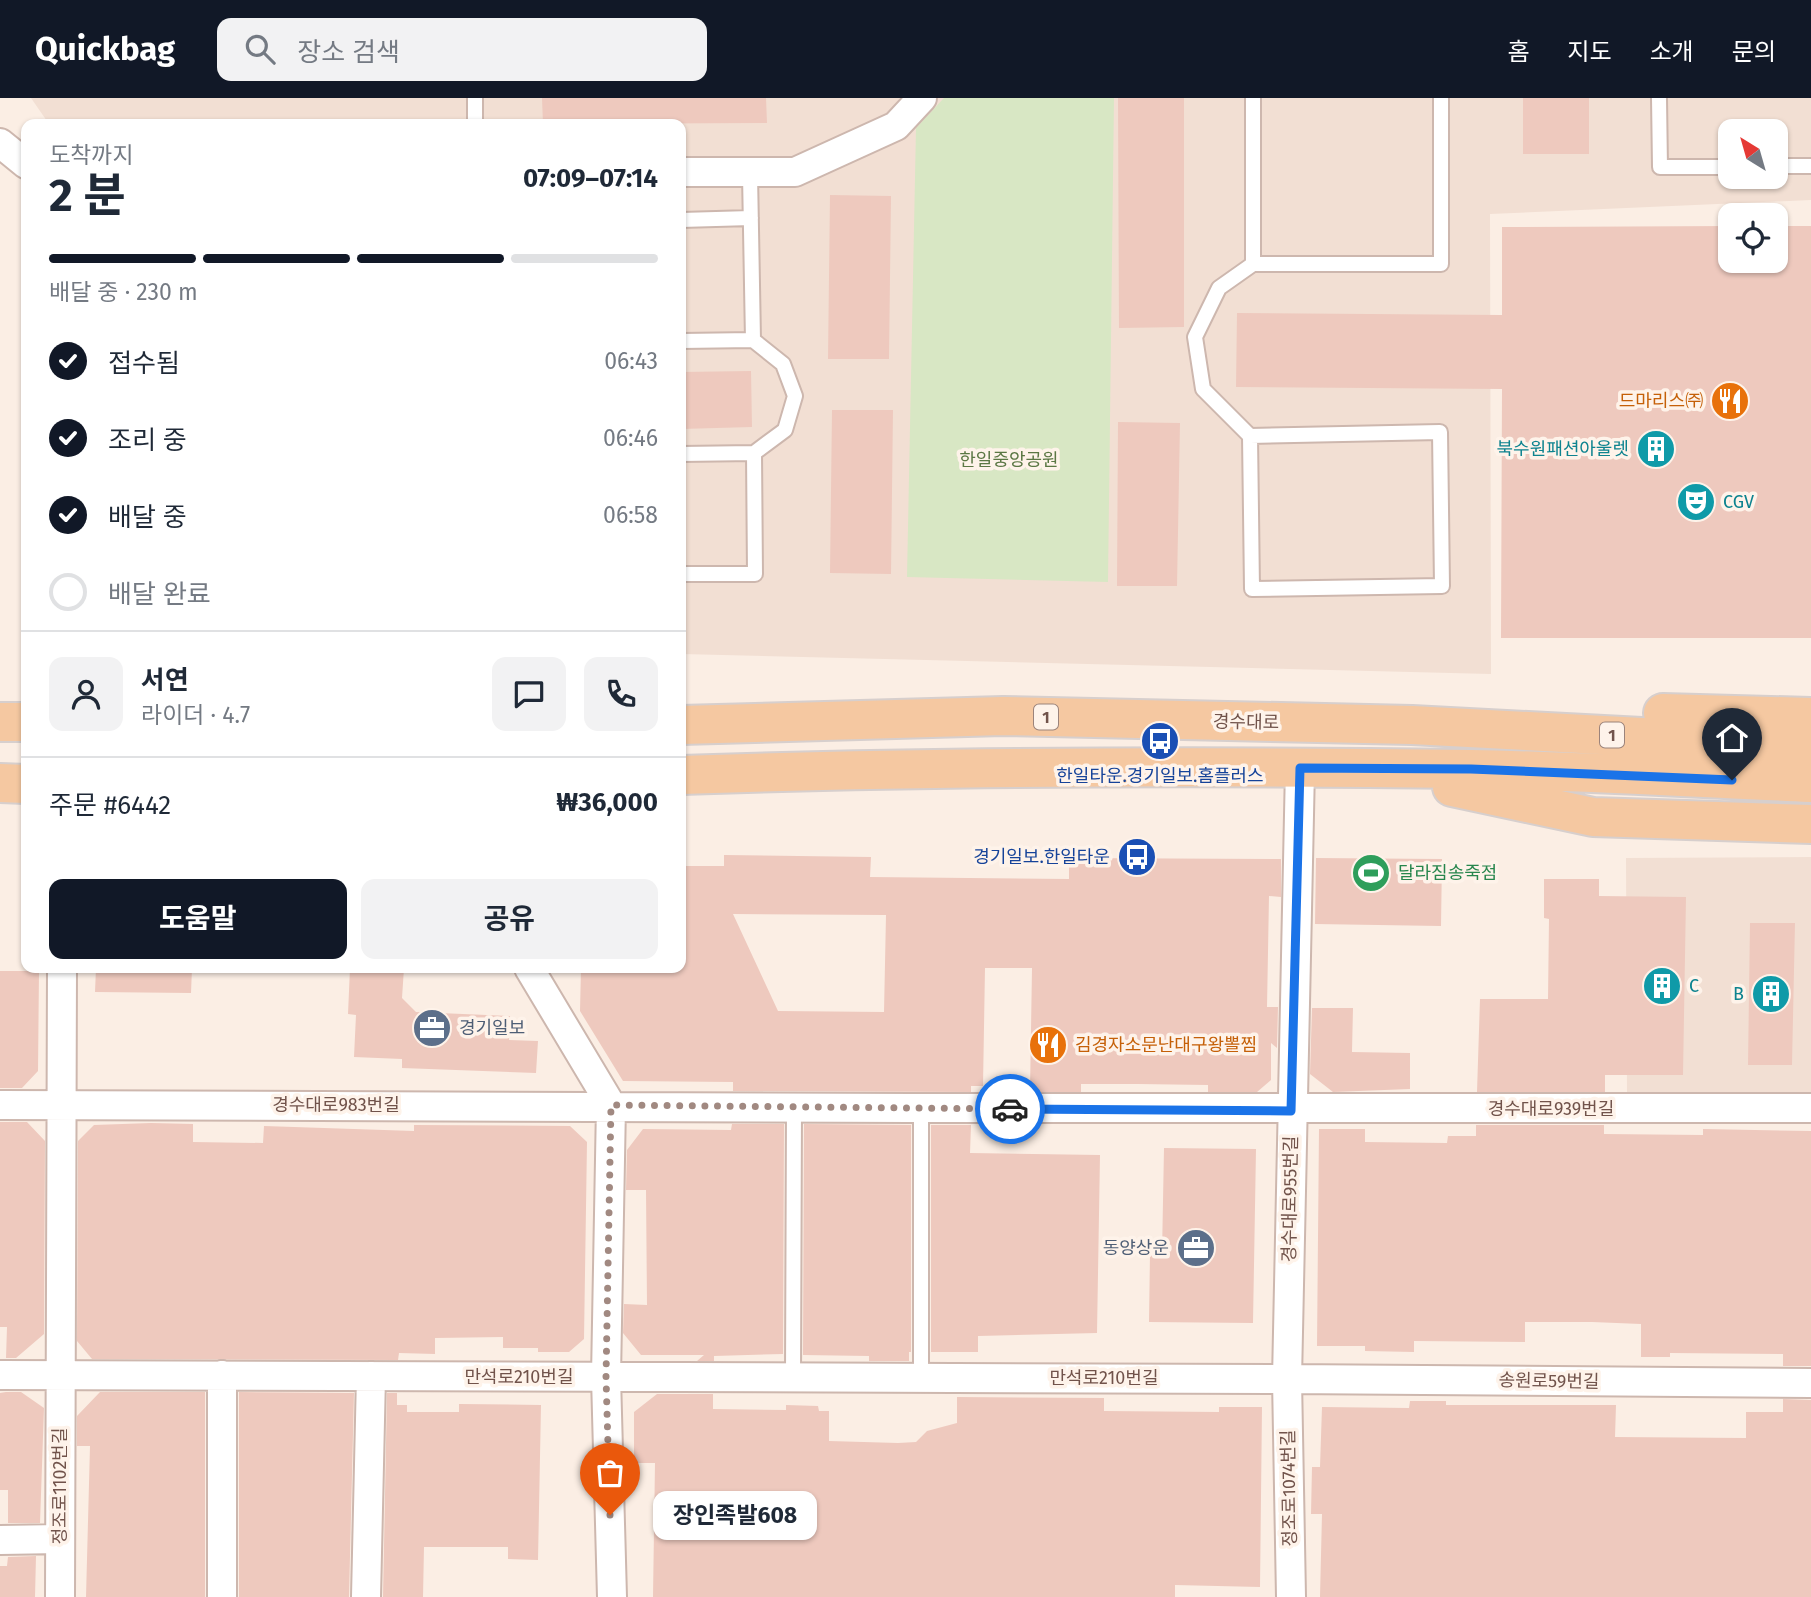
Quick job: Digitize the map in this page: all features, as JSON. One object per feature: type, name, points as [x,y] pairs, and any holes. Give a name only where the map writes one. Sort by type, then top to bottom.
[{"type":"main road","points":[[1412,725],[1455,708],[1811,717]]},
{"type":"main road","name":"경수대로","points":[[686,725],[1003,716],[1412,725],[1811,746]]},
{"type":"main road","points":[[0,722],[21,722]]},
{"type":"main road","points":[[686,756],[723,757],[737,751],[771,724]]},
{"type":"main road","points":[[686,775],[898,768],[1471,769],[1811,783]]},
{"type":"main road","points":[[1378,770],[1593,817],[1811,824]]},
{"type":"main road","points":[[0,783],[21,784]]},
{"type":"street","points":[[686,172],[795,172],[896,126],[922,98]]},
{"type":"street","points":[[0,143],[21,160]]},
{"type":"street","name":"경수대로955번길","points":[[1287,1379],[1300,768]]},
{"type":"street","points":[[60,1376],[61,973]]},
{"type":"street","points":[[532,973],[611,1105],[606,1377],[612,1597]]},
{"type":"street","name":"경수대로983번길","points":[[0,1105],[921,1108]]},
{"type":"street","name":"경수대로939번길","points":[[921,1108],[1291,1111],[1811,1108]]},
{"type":"street","name":"만석로210번길","points":[[0,1375],[1287,1379]]},
{"type":"street","points":[[222,1375],[222,1597]]},
{"type":"street","name":"정조로1102번길","points":[[60,1376],[60,1597]]},
{"type":"street","points":[[366,1597],[371,1376]]},
{"type":"street","name":"송원로59번길","points":[[1287,1379],[1811,1383]]},
{"type":"street","name":"정조로1074번길","points":[[1287,1379],[1291,1597]]},
{"type":"street","points":[[0,1540],[60,1539]]},
{"type":"lane","points":[[475,98],[475,119]]},
{"type":"lane","points":[[1253,98],[1254,264]]},
{"type":"lane","points":[[1250,436],[1440,432],[1442,586],[1252,589],[1250,436],[1203,389],[1195,338],[1219,288],[1254,264],[1441,264],[1441,98]]},
{"type":"lane","points":[[1659,98],[1660,167],[1718,167]]},
{"type":"lane","points":[[1788,166],[1811,166]]},
{"type":"lane","points":[[750,174],[753,340]]},
{"type":"lane","points":[[686,220],[751,218]]},
{"type":"lane","points":[[686,341],[753,340],[783,364],[795,396],[785,430],[754,453],[686,454]]},
{"type":"lane","points":[[686,574],[754,574],[754,453]]},
{"type":"lane","points":[[793,1378],[794,1107]]},
{"type":"lane","points":[[921,1108],[921,1378]]},
{"type":"shaded area","points":[[31,98],[1811,98],[1811,200],[1490,214],[1491,674],[686,654],[686,119],[46,119]]},
{"type":"shaded area","points":[[1811,857],[1811,1094],[1627,1095],[1626,858]]},
{"type":"green space","name":"한일중앙공원","points":[[944,98],[1114,98],[1108,582],[907,577],[916,128]]},
{"type":"building","points":[[542,98],[766,98],[767,123],[686,123],[686,119],[543,119]]},
{"type":"building","points":[[1118,98],[1184,98],[1184,327],[1119,328]]},
{"type":"building","points":[[1523,98],[1589,98],[1589,154],[1523,154]]},
{"type":"building","points":[[830,195],[891,196],[889,359],[828,359]]},
{"type":"building","name":"북수원패션아울렛","points":[[1718,226],[1718,273],[1788,273],[1788,226],[1811,226],[1811,638],[1501,638],[1502,389],[1236,387],[1237,313],[1502,315],[1502,227]]},
{"type":"building","points":[[751,371],[752,427],[686,429],[686,372]]},
{"type":"building","points":[[832,410],[893,410],[891,574],[830,573]]},
{"type":"building","points":[[1118,422],[1180,423],[1177,586],[1117,586]]},
{"type":"building","points":[[724,855],[871,857],[870,877],[1069,879],[1069,858],[1281,859],[1281,897],[1269,896],[1267,1007],[1278,1007],[1277,1048],[1271,1043],[1271,1080],[1257,1092],[1208,1092],[1208,1085],[1081,1084],[1081,1092],[1030,1092],[1032,968],[985,968],[983,1086],[971,1086],[971,1092],[733,1091],[733,1082],[623,1081],[580,1011],[581,973],[686,973],[686,866],[724,866]],"holes":[[[733,914],[886,915],[884,1012],[778,1011]]]},
{"type":"building","points":[[1316,858],[1442,859],[1441,926],[1315,924]]},
{"type":"building","points":[[1544,879],[1599,879],[1599,896],[1686,897],[1683,1075],[1605,1075],[1605,1092],[1477,1092],[1480,999],[1548,999],[1549,919],[1544,918]]},
{"type":"building","name":"B","points":[[1750,923],[1795,923],[1792,1065],[1748,1065]]},
{"type":"building","points":[[0,971],[39,973],[38,1071],[22,1088],[0,1088]]},
{"type":"building","points":[[96,973],[192,973],[191,993],[95,992]]},
{"type":"building","name":"경기일보","points":[[350,973],[404,973],[402,998],[416,1012],[510,1016],[509,1040],[538,1041],[536,1073],[402,1068],[402,1059],[354,1057],[356,1015],[348,1014]]},
{"type":"building","points":[[1312,1008],[1353,1008],[1352,1052],[1410,1053],[1410,1089],[1333,1092],[1310,1074]]},
{"type":"building","points":[[0,1122],[27,1122],[45,1141],[44,1334],[16,1358],[6,1358],[7,1327],[0,1327]]},
{"type":"building","points":[[193,1124],[193,1142],[263,1143],[264,1126],[414,1131],[414,1125],[570,1126],[587,1142],[584,1339],[569,1352],[538,1352],[538,1348],[503,1348],[503,1337],[435,1338],[435,1354],[399,1353],[398,1360],[92,1359],[77,1341],[78,1141],[94,1125]]},
{"type":"building","points":[[732,1124],[784,1124],[783,1354],[714,1356],[714,1361],[697,1361],[704,1355],[641,1355],[623,1333],[624,1304],[647,1305],[646,1190],[626,1190],[627,1150],[643,1129],[731,1130]]},
{"type":"building","points":[[804,1124],[911,1125],[909,1361],[869,1361],[869,1356],[803,1355]]},
{"type":"building","points":[[931,1125],[971,1125],[970,1153],[1100,1155],[1097,1333],[978,1336],[978,1352],[931,1352]]},
{"type":"building","points":[[1476,1125],[1604,1125],[1604,1134],[1703,1135],[1703,1129],[1811,1131],[1811,1366],[1783,1366],[1783,1354],[1670,1353],[1670,1357],[1641,1357],[1641,1324],[1592,1322],[1525,1322],[1525,1342],[1414,1341],[1414,1352],[1365,1351],[1365,1346],[1317,1346],[1319,1129],[1365,1129],[1365,1142],[1447,1143],[1448,1136],[1476,1136]]},
{"type":"building","points":[[1164,1148],[1256,1149],[1253,1323],[1149,1322],[1150,1254],[1162,1254]]},
{"type":"building","points":[[21,1392],[44,1408],[40,1523],[8,1523],[8,1490],[0,1490],[0,1393]]},
{"type":"building","points":[[100,1392],[205,1392],[205,1597],[86,1597],[90,1446],[77,1446],[77,1416]]},
{"type":"building","points":[[239,1392],[354,1393],[349,1597],[239,1597]]},
{"type":"building","points":[[387,1393],[397,1393],[397,1405],[407,1405],[407,1412],[459,1412],[459,1404],[541,1405],[538,1560],[508,1559],[508,1547],[424,1547],[423,1597],[383,1597]]},
{"type":"building","points":[[657,1394],[713,1394],[713,1409],[786,1410],[786,1405],[818,1406],[819,1411],[829,1411],[829,1441],[898,1443],[916,1442],[927,1431],[957,1423],[957,1397],[1104,1398],[1104,1411],[1219,1412],[1219,1407],[1262,1407],[1260,1587],[1175,1585],[1175,1597],[653,1597],[655,1463],[634,1463],[634,1412]]},
{"type":"building","points":[[1783,1399],[1811,1400],[1811,1597],[1320,1597],[1322,1514],[1311,1514],[1312,1467],[1320,1467],[1322,1407],[1409,1408],[1410,1401],[1446,1401],[1446,1405],[1616,1405],[1615,1437],[1746,1438],[1746,1412],[1783,1412]]},
{"type":"building","points":[[36,1556],[35,1597],[0,1597],[0,1566],[7,1566],[8,1557]]},
{"type":"way so far","points":[[610,1515],[606,1377],[611,1105],[1010,1109]]},
{"type":"place","name":"드마리스㈜","points":[[1730,401]]},
{"type":"place","name":"북수원패션아울렛","points":[[1656,449]]},
{"type":"place","name":"CGV","points":[[1696,502]]},
{"type":"place","name":"한일타운.경기일보.홈플러스","points":[[1160,741]]},
{"type":"place","name":"경기일보.한일타운","points":[[1137,857]]},
{"type":"place","name":"달라짐송죽점","points":[[1371,873]]},
{"type":"place","name":"C","points":[[1662,986]]},
{"type":"place","name":"B","points":[[1771,994]]},
{"type":"place","name":"경기일보","points":[[432,1028]]},
{"type":"place","name":"김경자소문난대구왕뽈찜","points":[[1048,1045]]},
{"type":"place","name":"동양상운","points":[[1196,1248]]},
{"type":"place","name":"장인족발608","points":[[610,1515]]},
{"type":"route","points":[[1010,1109],[1291,1111],[1300,768],[1471,769],[1732,780]]}]
